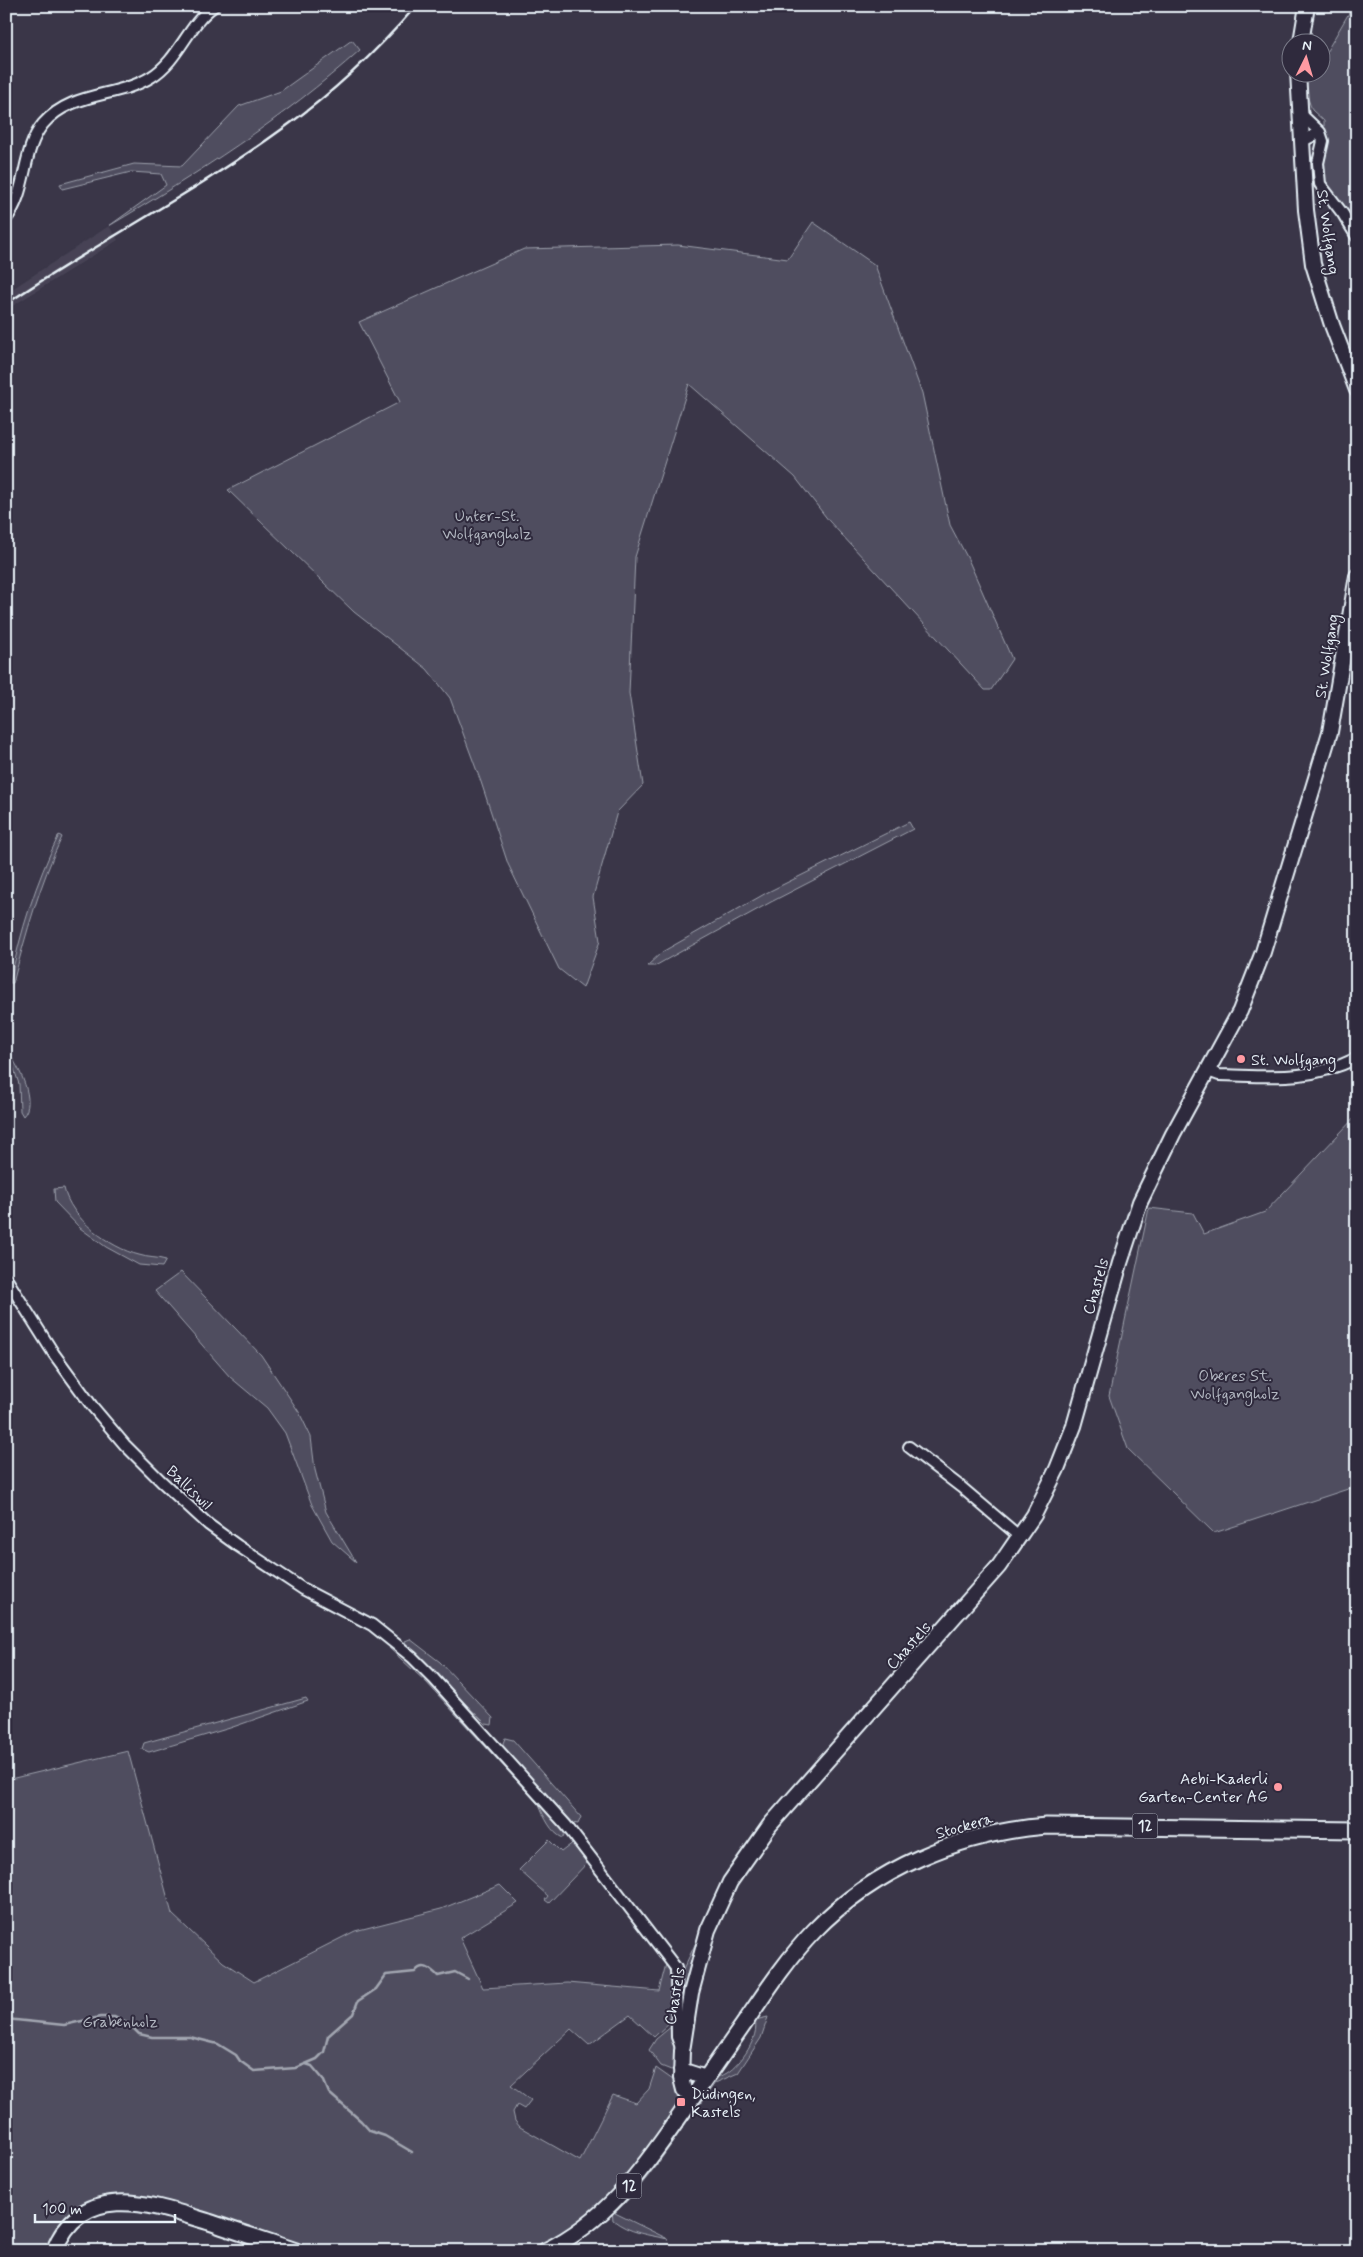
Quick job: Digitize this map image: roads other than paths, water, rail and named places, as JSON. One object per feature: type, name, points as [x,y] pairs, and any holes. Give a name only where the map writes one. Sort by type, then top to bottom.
[{"type":"main road","points":[[1303,32],[1307,6]]},
{"type":"main road","name":"St. Wolfgang","points":[[1298,82],[1312,264],[1332,325],[1357,390]]},
{"type":"main road","name":"St. Wolfgang","points":[[1127,1240],[1150,1179],[1240,1010],[1263,952],[1330,732],[1357,576]]},
{"type":"main road","name":"Chastels","points":[[691,2099],[684,2090],[681,2070],[690,1993],[700,1952],[720,1902],[744,1859],[785,1808],[983,1586],[1020,1537],[1046,1493],[1069,1439],[1127,1240]]},
{"type":"main road","name":"Stockera","points":[[691,2099],[785,1965],[822,1922],[872,1883],[937,1850],[994,1833],[1046,1826],[1357,1830]]},
{"type":"main road","points":[[681,2070],[706,2078]]},
{"type":"main road","name":"12","points":[[545,2251],[580,2231],[618,2198],[641,2171],[691,2099]]},
{"type":"main road","points":[[54,2251],[60,2236],[77,2218],[97,2207],[121,2202],[155,2206],[296,2251]]},
{"type":"street","points":[[6,219],[19,196],[34,139],[48,119],[72,103],[132,85],[150,77],[172,58],[195,24],[214,6]]},
{"type":"street","points":[[1300,114],[1320,132],[1323,141],[1318,162],[1320,184],[1343,214],[1357,237]]},
{"type":"street","points":[[1302,142],[1320,132]]},
{"type":"street","points":[[1335,1069],[1357,1058]]},
{"type":"street","points":[[1208,1071],[1219,1074],[1263,1077],[1291,1076],[1335,1069],[1352,1070]]},
{"type":"street","name":"Balliswil","points":[[6,1278],[58,1360],[92,1406],[125,1445],[161,1482],[209,1525],[246,1552],[303,1589],[372,1625],[412,1657]]},
{"type":"street","points":[[909,1447],[1020,1537]]},
{"type":"street","name":"Chastels","points":[[412,1657],[566,1824],[676,1968],[677,2037],[682,2051]]},
{"type":"waterway","points":[[6,2019],[64,2025],[100,2017],[114,2017],[129,2024],[139,2034],[152,2037],[190,2037],[218,2044],[236,2055],[240,2061],[254,2071],[296,2068],[317,2059],[324,2052],[328,2036],[353,2014],[358,2001],[376,1989],[386,1975],[415,1972],[424,1967],[430,1969],[438,1976],[455,1972],[468,1979]]},
{"type":"waterway","points":[[306,2064],[312,2066],[323,2079],[329,2093],[370,2131],[385,2136],[412,2152]]},
{"type":"railway","points":[[6,304],[217,173],[303,114],[354,70],[416,6]]},
{"type":"place","name":"St. Wolfgang","points":[[1241,1059]]},
{"type":"place","name":"Aebi-Kaderli Garten-Center AG","points":[[1278,1787]]},
{"type":"place","name":"Düdingen, Kastels","points":[[681,2102]]},
{"type":"park label","name":"Unter-St. Wolfgangholz","points":[[487,524]]},
{"type":"park label","name":"Oberes St. Wolfgangholz","points":[[1235,1384]]},
{"type":"park label","name":"Grabenholz","points":[[120,2021]]}]
